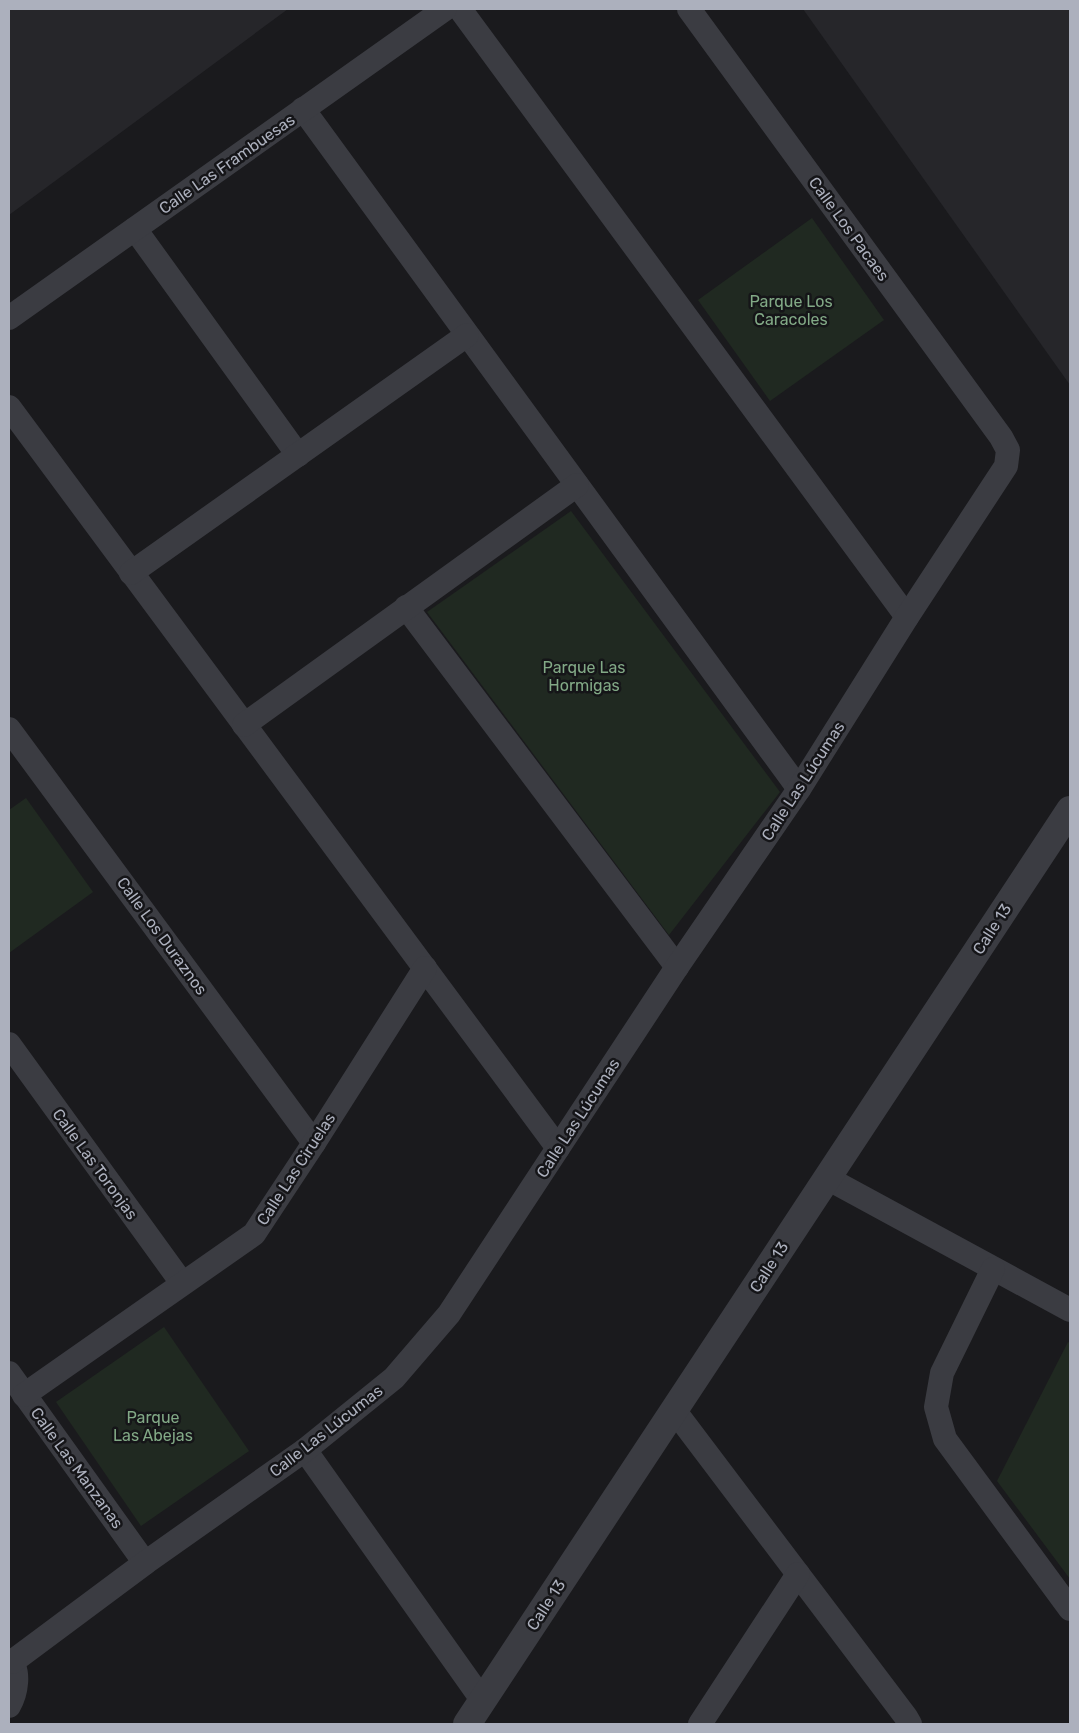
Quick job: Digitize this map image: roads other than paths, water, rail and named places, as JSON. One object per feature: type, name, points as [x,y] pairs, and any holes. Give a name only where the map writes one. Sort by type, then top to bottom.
[{"type":"street","name":"Calle Las Frambuesas","points":[[9,318],[445,9]]},
{"type":"street","points":[[460,9],[907,616]]},
{"type":"street","name":"Calle Los Pacaes","points":[[689,9],[1008,450]]},
{"type":"street","points":[[303,109],[799,789]]},
{"type":"street","points":[[135,229],[298,455]]},
{"type":"street","points":[[131,573],[467,335]]},
{"type":"street","points":[[9,407],[558,1148]]},
{"type":"street","name":"Calle Las Lúcumas","points":[[9,1706],[16,1689],[15,1673],[10,1661],[305,1450],[394,1378],[449,1314],[677,967],[799,789],[907,616],[1006,466],[1008,450]]},
{"type":"street","points":[[244,724],[577,485]]},
{"type":"street","points":[[406,608],[677,967]]},
{"type":"street","name":"Calle Los Duraznos","points":[[9,729],[314,1143]]},
{"type":"street","name":"Calle 13","points":[[467,1724],[1070,810]]},
{"type":"street","name":"Calle Las Ciruelas","points":[[24,1395],[254,1234],[425,968]]},
{"type":"street","name":"Calle Las Toronjas","points":[[9,1044],[182,1284]]},
{"type":"street","points":[[827,1178],[1070,1310]]},
{"type":"street","points":[[993,1269],[942,1373],[936,1407],[945,1439],[1070,1609]]},
{"type":"street","name":"Calle Las Manzanas","points":[[9,1374],[145,1563]]},
{"type":"street","points":[[674,1410],[910,1724]]},
{"type":"street","points":[[305,1450],[483,1701]]},
{"type":"street","points":[[700,1724],[798,1574]]},
{"type":"park label","name":"Parque Los Caracoles","points":[[791,310]]},
{"type":"park label","name":"Parque Las Hormigas","points":[[584,676]]},
{"type":"park label","name":"Parque Las Abejas","points":[[153,1426]]}]
